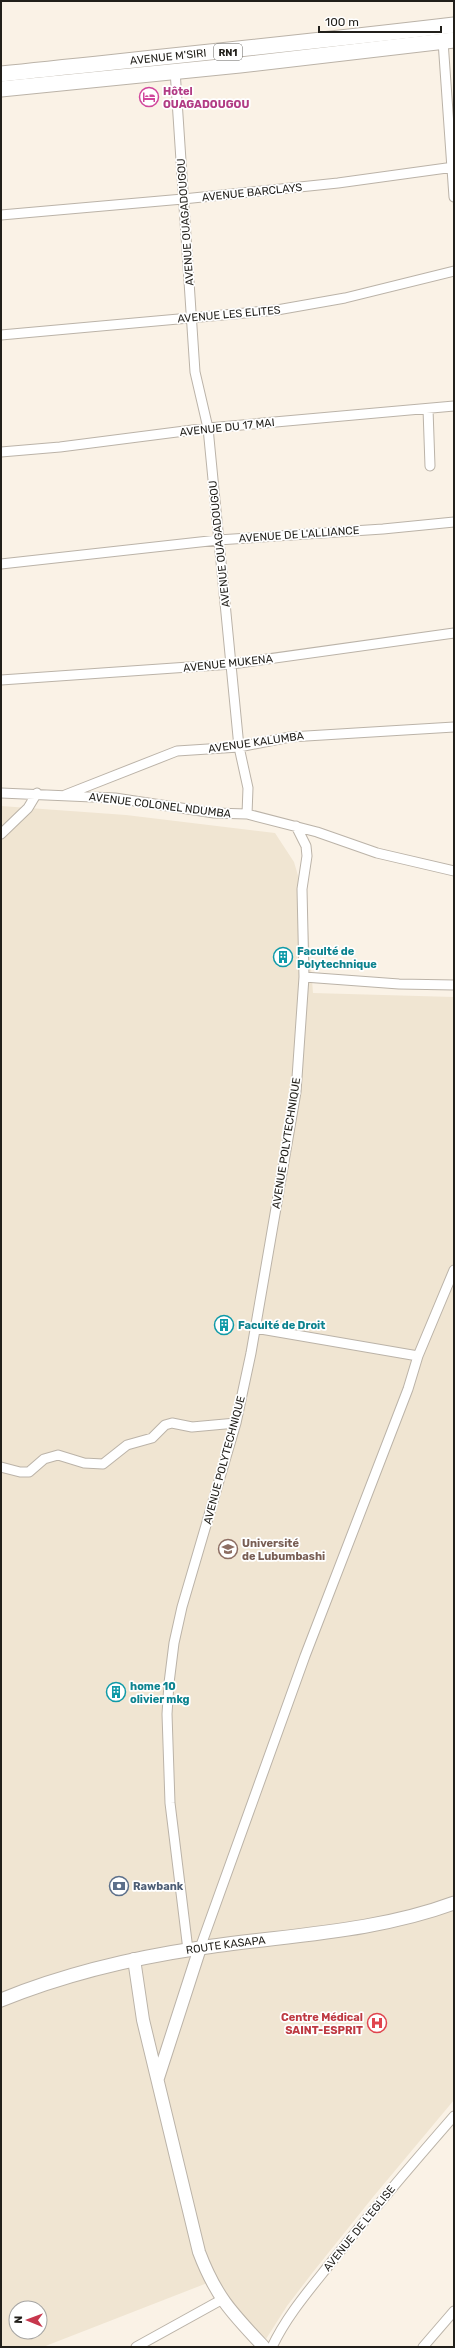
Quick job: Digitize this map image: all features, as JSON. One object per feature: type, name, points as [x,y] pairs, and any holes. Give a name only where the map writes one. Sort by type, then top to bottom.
[{"type":"highway","name":"AVENUE M'SIRI","points":[[1,89],[168,66],[236,51],[310,40],[454,25]]},
{"type":"highway","name":"AVENUE M'SIRI","points":[[1,74],[168,66],[448,41]]},
{"type":"main road","name":"ROUTE KASAPA","points":[[1,2000],[48,1982],[134,1959],[194,1949],[377,1924],[454,1903]]},
{"type":"street","points":[[448,41],[454,197]]},
{"type":"street","name":"AVENUE OUAGADOUGOU","points":[[168,66],[183,199],[195,372],[208,428],[239,747],[248,788],[247,814]]},
{"type":"street","name":"AVENUE BARCLAYS","points":[[1,215],[183,199],[338,183],[453,167]]},
{"type":"street","name":"AVENUE LES ELITES","points":[[1,335],[277,310],[344,298],[454,271]]},
{"type":"street","name":"AVENUE DU 17 MAI","points":[[1,452],[60,447],[208,428],[454,406]]},
{"type":"street","points":[[428,409],[430,466]]},
{"type":"street","name":"AVENUE DE L'ALLIANCE","points":[[1,564],[218,540],[383,529],[454,522]]},
{"type":"street","name":"AVENUE MUKENA","points":[[1,680],[232,664],[454,633]]},
{"type":"street","name":"AVENUE KALUMBA","points":[[65,795],[177,751],[239,747],[290,737],[454,727]]},
{"type":"street","name":"AVENUE COLONEL NDUMBA","points":[[1,793],[37,793],[130,799],[214,813],[247,814]]},
{"type":"street","points":[[1,834],[28,808],[37,793]]},
{"type":"street","points":[[247,814],[296,826],[377,852],[454,871]]},
{"type":"street","points":[[296,826],[306,846],[302,889],[304,977],[399,984],[454,985]]},
{"type":"street","name":"AVENUE POLYTECHNIQUE","points":[[194,1949],[170,1803],[167,1714],[169,1683],[174,1643],[182,1607],[236,1423],[255,1328],[296,1088],[304,977]]},
{"type":"street","points":[[158,2080],[194,1949],[408,1388],[418,1356],[454,1270]]},
{"type":"street","points":[[255,1328],[418,1356]]},
{"type":"street","points":[[1,1467],[20,1472],[29,1472],[44,1459],[58,1455],[84,1463],[103,1464],[127,1445],[152,1438],[165,1425],[172,1423],[192,1427],[236,1423]]},
{"type":"street","points":[[134,1959],[143,2020],[193,2230],[207,2272],[221,2300],[264,2347]]},
{"type":"street","name":"AVENUE DE L'EGLISE","points":[[264,2347],[280,2329],[295,2307],[383,2198],[454,2116]]},
{"type":"street","points":[[136,2347],[221,2300]]},
{"type":"street","points":[[423,2347],[454,2311]]},
{"type":"shaded area","name":"Université de Lubumbashi","points":[[1,806],[126,815],[275,833],[294,862],[306,903],[313,993],[454,997],[454,2100],[313,2272],[287,2306],[266,2339],[239,2315],[215,2280],[43,2347],[1,2347]]},
{"type":"place","name":"Hôtel OUAGADOUGOU","points":[[149,97]]},
{"type":"place","name":"Faculté de Polytechnique","points":[[283,957]]},
{"type":"place","name":"Faculté de Droit","points":[[224,1325]]},
{"type":"place","name":"Université de Lubumbashi","points":[[228,1549]]},
{"type":"place","name":"home 10 olivier mkg","points":[[116,1692]]},
{"type":"place","name":"Rawbank","points":[[119,1886]]},
{"type":"place","name":"Centre Médical SAINT-ESPRIT","points":[[377,2023]]}]
